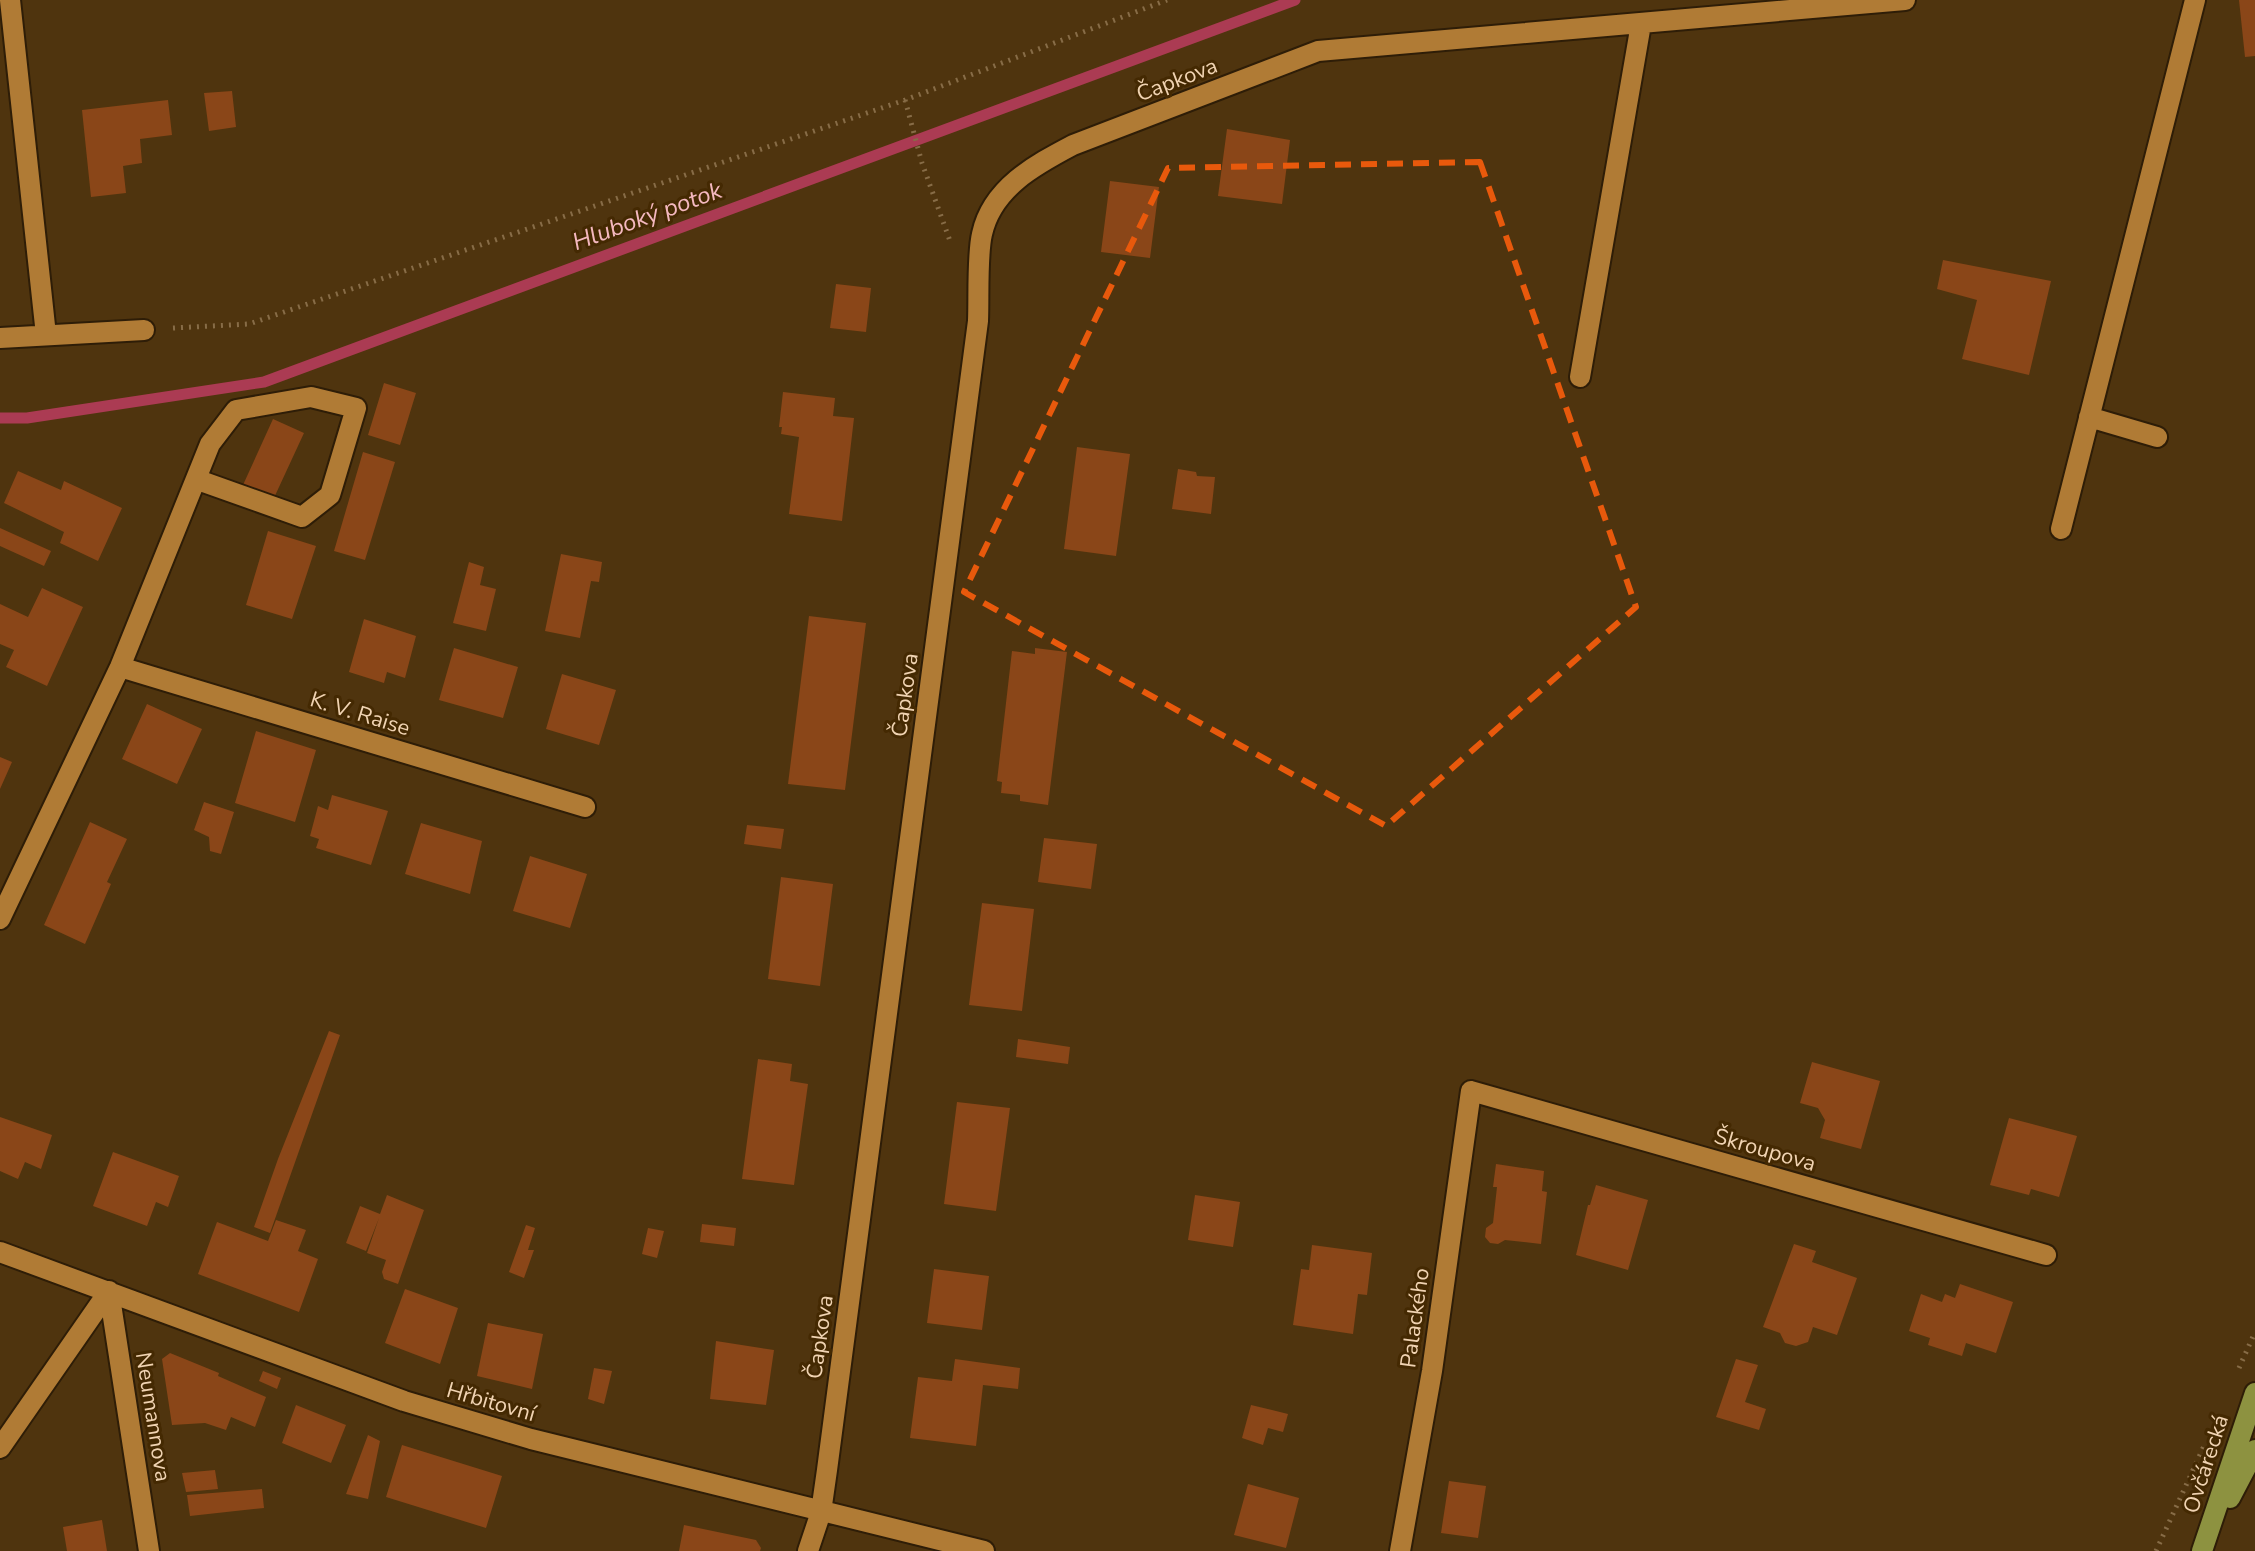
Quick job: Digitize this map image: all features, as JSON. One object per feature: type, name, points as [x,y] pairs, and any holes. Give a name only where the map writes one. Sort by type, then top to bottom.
[{"type":"main road","name":"Ovčárecká","points":[[2202,1551],[2255,1393]]},
{"type":"main road","name":"Ovčárecká","points":[[2202,1551],[2255,1450]]},
{"type":"street","points":[[10,0],[46,335]]},
{"type":"street","name":"Čapkova","points":[[808,1551],[821,1512],[978,321],[982,233],[1001,193],[1039,163],[1073,145],[1318,51],[1905,0]]},
{"type":"street","points":[[2061,529],[2195,0]]},
{"type":"street","points":[[1580,377],[1641,24]]},
{"type":"street","points":[[0,338],[144,330]]},
{"type":"street","points":[[0,919],[120,667],[210,444],[236,410],[311,397],[356,408],[330,495],[302,517],[198,480]]},
{"type":"street","points":[[2089,417],[2157,437]]},
{"type":"street","name":"K. V. Raise","points":[[120,667],[585,807]]},
{"type":"street","name":"Škroupova","points":[[1471,1091],[2046,1255]]},
{"type":"street","name":"Palackého","points":[[1400,1551],[1432,1371],[1471,1091]]},
{"type":"street","name":"Hřbitovní","points":[[0,1252],[404,1401],[531,1439],[984,1551]]},
{"type":"street","points":[[0,1448],[109,1291]]},
{"type":"street","name":"Neumannova","points":[[109,1291],[149,1551]]},
{"type":"path","points":[[144,330],[249,324],[905,100],[1167,0]]},
{"type":"path","points":[[905,100],[922,163]]},
{"type":"highlighted area","points":[[1480,162],[1636,607],[1386,826],[964,592],[1168,168]]},
{"type":"building","points":[[2239,0],[2255,0],[2255,56],[2245,57]]},
{"type":"building","points":[[232,91],[236,127],[209,131],[204,93]]},
{"type":"building","points":[[168,100],[172,135],[140,139],[142,163],[123,166],[126,193],[91,197],[82,110]]},
{"type":"building","points":[[1227,129],[1290,140],[1282,204],[1218,196]]},
{"type":"building","points":[[1110,181],[1159,187],[1150,258],[1101,252]]},
{"type":"building","points":[[1943,260],[2051,281],[2029,375],[1962,359],[1977,300],[1937,289]]},
{"type":"building","points":[[836,284],[871,288],[866,332],[830,328]]},
{"type":"building","points":[[384,383],[416,393],[400,445],[368,435]]},
{"type":"building","points":[[783,392],[835,398],[833,416],[854,418],[842,521],[789,514],[799,437],[781,434]]},
{"type":"building","points":[[273,419],[304,433],[273,500],[243,485]]},
{"type":"building","points":[[1077,447],[1130,454],[1116,556],[1064,549]]},
{"type":"building","points":[[363,452],[395,462],[365,560],[334,551]]},
{"type":"building","points":[[1178,469],[1196,472],[1197,476],[1215,477],[1211,514],[1172,509]]},
{"type":"building","points":[[18,471],[61,490],[64,481],[122,508],[98,561],[60,543],[64,532],[4,503]]},
{"type":"building","points":[[0,528],[51,551],[44,566],[0,546]]},
{"type":"building","points":[[268,531],[316,546],[292,619],[246,605]]},
{"type":"building","points":[[561,554],[602,562],[599,582],[591,581],[580,638],[545,631]]},
{"type":"building","points":[[469,562],[484,567],[480,585],[496,589],[486,631],[453,623]]},
{"type":"building","points":[[42,588],[83,607],[47,686],[6,667],[14,650],[0,644],[0,604],[28,617]]},
{"type":"building","points":[[809,616],[866,623],[845,790],[788,784]]},
{"type":"building","points":[[364,619],[416,636],[405,678],[387,672],[384,683],[349,672]]},
{"type":"building","points":[[454,648],[518,667],[503,718],[439,700]]},
{"type":"building","points":[[1035,648],[1067,652],[1048,805],[1020,801],[1020,795],[1001,793],[1002,782],[997,781],[1012,651],[1035,654]]},
{"type":"building","points":[[562,674],[616,690],[599,745],[546,729]]},
{"type":"building","points":[[147,704],[202,729],[177,784],[122,759]]},
{"type":"building","points":[[256,731],[316,750],[295,822],[235,803]]},
{"type":"building","points":[[0,757],[12,762],[0,789]]},
{"type":"building","points":[[332,795],[388,811],[371,865],[316,848],[319,839],[310,836],[318,806],[328,810]]},
{"type":"building","points":[[204,802],[234,812],[221,854],[210,851],[209,837],[194,830]]},
{"type":"building","points":[[90,822],[127,839],[107,882],[111,884],[85,944],[44,925]]},
{"type":"building","points":[[421,823],[482,841],[470,894],[405,874]]},
{"type":"building","points":[[747,825],[784,829],[781,849],[744,844]]},
{"type":"building","points":[[1044,838],[1097,844],[1091,889],[1038,882]]},
{"type":"building","points":[[530,856],[587,874],[570,928],[513,911]]},
{"type":"building","points":[[781,877],[833,884],[820,986],[768,979]]},
{"type":"building","points":[[982,903],[1034,909],[1022,1011],[969,1005]]},
{"type":"building","points":[[329,1031],[340,1035],[270,1233],[254,1227]]},
{"type":"building","points":[[1018,1039],[1070,1047],[1068,1064],[1016,1057]]},
{"type":"building","points":[[758,1059],[792,1064],[790,1081],[808,1084],[794,1185],[742,1179]]},
{"type":"building","points":[[1812,1062],[1880,1081],[1861,1149],[1820,1138],[1825,1120],[1818,1108],[1800,1103]]},
{"type":"building","points":[[957,1102],[1010,1108],[996,1211],[944,1204]]},
{"type":"building","points":[[0,1117],[52,1135],[41,1169],[25,1162],[18,1179],[0,1171]]},
{"type":"building","points":[[2009,1118],[2077,1136],[2059,1197],[2031,1189],[2029,1195],[1990,1185]]},
{"type":"building","points":[[113,1152],[179,1176],[168,1207],[156,1202],[147,1226],[93,1206]]},
{"type":"building","points":[[1496,1164],[1544,1171],[1542,1191],[1547,1192],[1541,1244],[1505,1240],[1498,1244],[1490,1243],[1485,1237],[1486,1228],[1493,1223]]},
{"type":"building","points":[[1596,1185],[1648,1200],[1628,1270],[1576,1255]]},
{"type":"building","points":[[387,1195],[424,1210],[398,1284],[384,1279],[382,1272],[386,1260],[367,1253],[379,1218],[366,1251],[346,1243],[360,1206],[380,1214]]},
{"type":"building","points":[[1195,1195],[1240,1202],[1233,1247],[1188,1240]]},
{"type":"building","points":[[276,1220],[306,1230],[298,1251],[318,1259],[299,1312],[198,1274],[217,1222],[268,1241]]},
{"type":"building","points":[[702,1224],[736,1228],[734,1246],[700,1242]]},
{"type":"building","points":[[526,1225],[535,1228],[528,1250],[534,1250],[524,1278],[509,1272]]},
{"type":"building","points":[[648,1228],[664,1231],[657,1258],[642,1254]]},
{"type":"building","points":[[1794,1244],[1816,1251],[1812,1262],[1857,1278],[1837,1335],[1813,1327],[1808,1342],[1796,1346],[1785,1343],[1780,1333],[1763,1327]]},
{"type":"building","points":[[1312,1245],[1372,1253],[1367,1295],[1358,1294],[1353,1334],[1293,1325],[1301,1269],[1309,1270]]},
{"type":"building","points":[[934,1269],[989,1276],[982,1330],[927,1323]]},
{"type":"building","points":[[1960,1284],[2013,1302],[1996,1353],[1966,1343],[1962,1356],[1928,1345],[1930,1338],[1909,1331],[1921,1294],[1942,1302],[1945,1294],[1955,1298]]},
{"type":"building","points":[[405,1289],[458,1308],[440,1364],[385,1343]]},
{"type":"building","points":[[488,1323],[543,1334],[532,1389],[477,1376]]},
{"type":"building","points":[[716,1341],[774,1350],[766,1405],[710,1399]]},
{"type":"building","points":[[170,1353],[266,1397],[255,1427],[231,1417],[226,1430],[205,1423],[172,1425],[162,1359]]},
{"type":"building","points":[[955,1359],[1020,1368],[1018,1389],[983,1385],[976,1446],[910,1438],[918,1377],[952,1381]]},
{"type":"building","points":[[1736,1359],[1758,1365],[1745,1402],[1766,1409],[1759,1430],[1716,1417]]},
{"type":"building","points":[[594,1368],[612,1371],[604,1404],[588,1399]]},
{"type":"building","points":[[263,1371],[281,1378],[277,1389],[259,1381]]},
{"type":"building","points":[[296,1405],[346,1425],[331,1463],[282,1443]]},
{"type":"building","points":[[1251,1405],[1288,1414],[1283,1432],[1268,1428],[1263,1445],[1242,1438]]},
{"type":"building","points":[[368,1435],[380,1441],[368,1499],[346,1494]]},
{"type":"building","points":[[402,1445],[502,1476],[486,1528],[386,1497]]},
{"type":"building","points":[[215,1470],[218,1489],[186,1492],[182,1473]]},
{"type":"building","points":[[1449,1481],[1486,1486],[1478,1538],[1441,1533]]},
{"type":"building","points":[[1248,1484],[1299,1498],[1286,1548],[1234,1535]]},
{"type":"building","points":[[262,1489],[264,1508],[190,1516],[187,1495]]},
{"type":"building","points":[[102,1520],[107,1551],[67,1551],[63,1527]]},
{"type":"building","points":[[684,1525],[756,1540],[761,1548],[760,1551],[679,1551]]},
{"type":"waterway","name":"Hluboký potok","points":[[0,418],[27,418],[264,382],[1295,0]]}]
